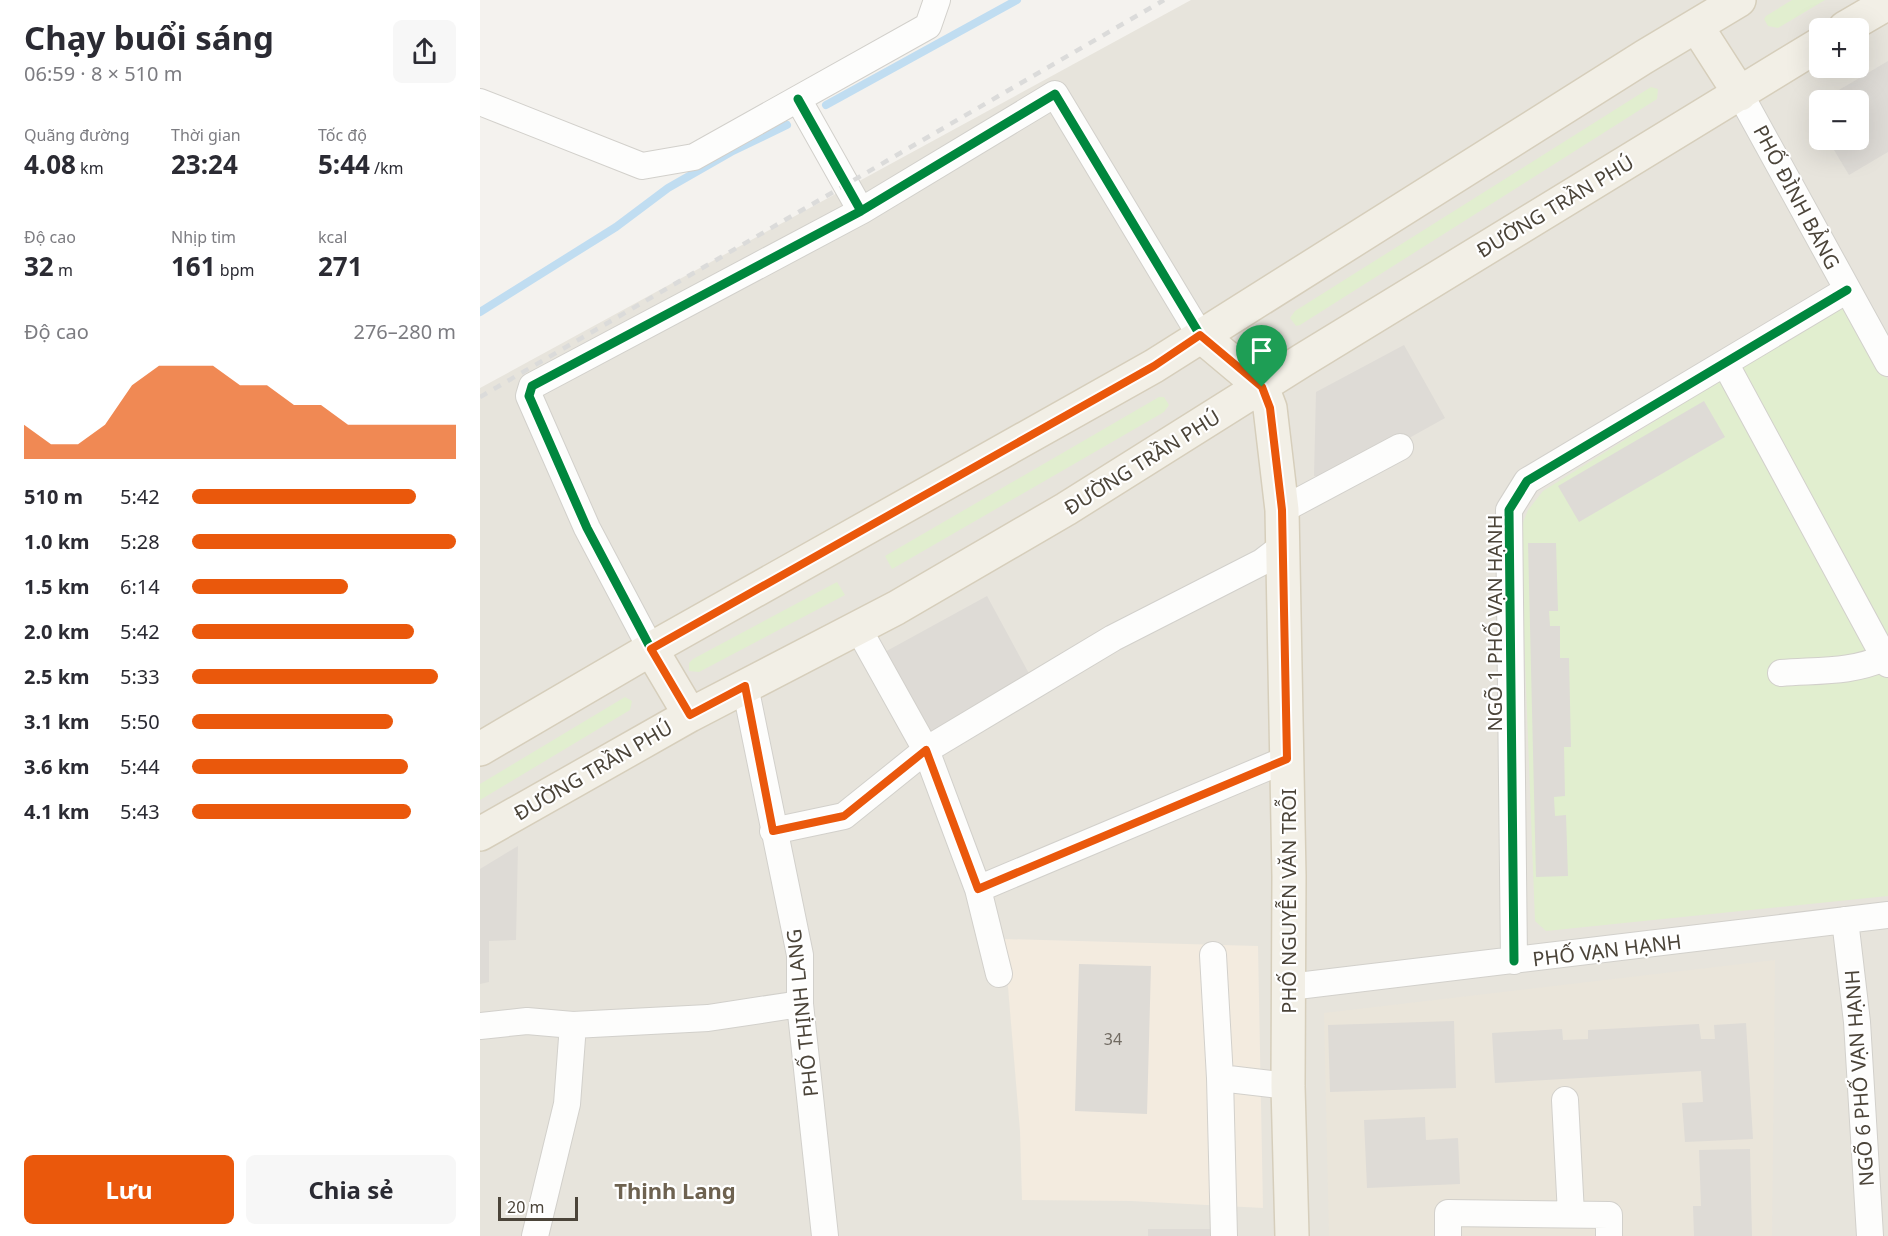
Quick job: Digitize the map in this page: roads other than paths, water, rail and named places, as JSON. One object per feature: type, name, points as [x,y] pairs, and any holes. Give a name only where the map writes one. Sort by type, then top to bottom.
[{"type":"main road","points":[[480,749],[651,649],[1144,372],[1644,57],[1739,0]]},
{"type":"main road","points":[[1862,18],[1888,3]]},
{"type":"main road","points":[[1696,27],[1740,94]]},
{"type":"main road","name":"ĐƯỜNG TRẦN PHÚ","points":[[480,834],[690,715],[858,628],[1066,509],[1809,51]]},
{"type":"main road","points":[[1200,335],[1262,387]]},
{"type":"main road","name":"PHỐ NGUYỄN VĂN TRỖI","points":[[1262,387],[1270,408],[1282,510],[1287,759],[1288,1086],[1292,1236]]},
{"type":"main road","points":[[651,649],[690,715]]},
{"type":"street","points":[[480,102],[642,166],[694,157],[928,26],[937,0]]},
{"type":"street","points":[[651,649],[587,528],[529,396],[532,386],[861,211],[1055,94],[1200,335]]},
{"type":"street","name":"PHỐ ĐÌNH BẢNG","points":[[1740,94],[1888,363]]},
{"type":"street","points":[[798,99],[861,211]]},
{"type":"street","name":"NGÕ 1 PHỐ VẠN HẠNH","points":[[1514,961],[1509,510],[1527,481],[1847,290]]},
{"type":"street","points":[[1725,363],[1881,628],[1886,661],[1852,668],[1781,673]]},
{"type":"street","points":[[1282,510],[1400,447]]},
{"type":"street","points":[[773,831],[844,816],[926,750],[1113,638],[1262,561],[1283,546]]},
{"type":"street","points":[[858,628],[926,750],[978,889],[999,974]]},
{"type":"street","name":"PHỐ THỊNH LANG","points":[[745,686],[800,955],[800,1004],[825,1236]]},
{"type":"street","points":[[978,889],[1287,759]]},
{"type":"street","name":"PHỐ VẠN HẠNH","points":[[1289,987],[1888,915]]},
{"type":"street","name":"NGÕ 6 PHỐ VẠN HẠNH","points":[[1845,920],[1857,1022],[1870,1236]]},
{"type":"street","points":[[1213,955],[1220,1078],[1224,1236]]},
{"type":"street","points":[[480,1026],[527,1021],[573,1025],[708,1017],[800,1004]]},
{"type":"street","points":[[535,1236],[567,1104],[573,1025]]},
{"type":"street","points":[[1220,1078],[1288,1086]]},
{"type":"street","points":[[1565,1100],[1571,1214]]},
{"type":"street","points":[[1448,1236],[1448,1213],[1609,1215],[1609,1236]]},
{"type":"waterway","points":[[826,105],[1017,0]]},
{"type":"waterway","points":[[480,312],[616,227],[668,188],[731,152],[787,125]]},
{"type":"railway","points":[[480,397],[1164,0]]},
{"type":"district","name":"Thịnh Lang","points":[[675,1190]]}]
